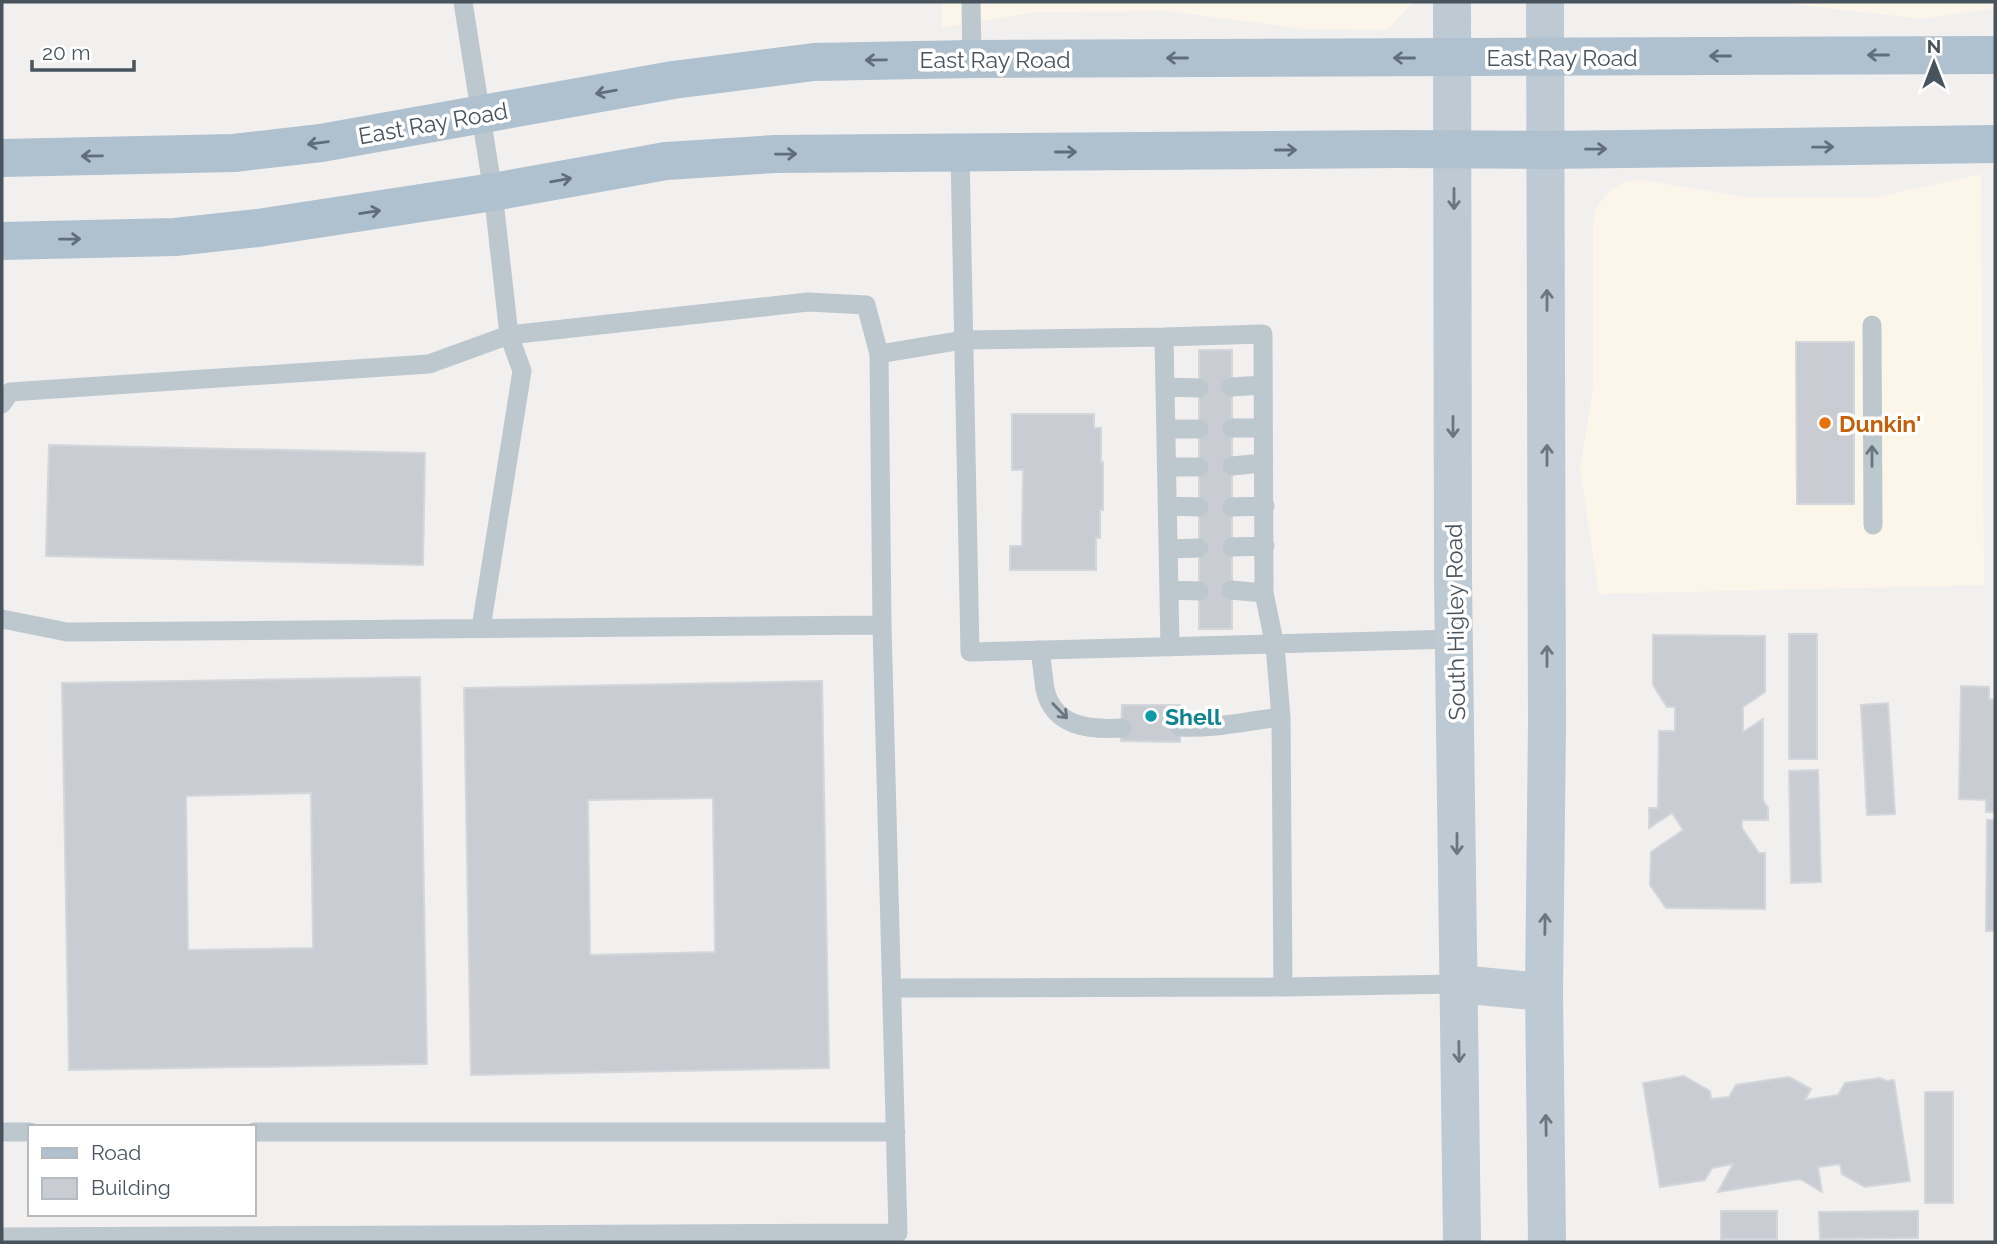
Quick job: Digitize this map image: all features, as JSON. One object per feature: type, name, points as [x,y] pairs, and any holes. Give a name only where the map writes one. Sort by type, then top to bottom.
[{"type":"main road","name":"South Higley Road","points":[[1452,2],[1455,639],[1462,1242]]},
{"type":"main road","points":[[1545,2],[1547,724],[1544,992],[1547,1242]]},
{"type":"main road","name":"East Ray Road","points":[[2,158],[234,153],[320,143],[673,80],[814,62],[1995,55]]},
{"type":"main road","points":[[2,241],[175,237],[302,223],[666,161],[775,154],[1546,150],[1995,144]]},
{"type":"main road","points":[[1458,984],[1544,992]]},
{"type":"lane","points":[[463,2],[494,192],[509,335],[523,371],[481,628]]},
{"type":"lane","points":[[971,2],[972,59]]},
{"type":"lane","points":[[960,153],[970,652],[1275,646],[1455,639]]},
{"type":"lane","points":[[2,404],[10,391],[429,364],[509,335],[808,302],[866,305],[879,354],[882,625],[898,1233],[2,1237]]},
{"type":"lane","points":[[1872,325],[1872,524]]},
{"type":"lane","points":[[879,354],[962,340],[1263,334],[1264,593],[1275,646],[1281,717],[1283,987]]},
{"type":"lane","points":[[1164,337],[1170,647]]},
{"type":"lane","points":[[1231,387],[1263,385]]},
{"type":"lane","points":[[1166,387],[1199,388]]},
{"type":"lane","points":[[1232,428],[1263,428]]},
{"type":"lane","points":[[1166,429],[1199,429]]},
{"type":"lane","points":[[1232,466],[1263,463]]},
{"type":"lane","points":[[1167,467],[1199,467]]},
{"type":"lane","points":[[1168,506],[1199,507]]},
{"type":"lane","points":[[1232,507],[1265,506]]},
{"type":"lane","points":[[1232,547],[1265,546]]},
{"type":"lane","points":[[1168,549],[1199,548]]},
{"type":"lane","points":[[1169,590],[1199,591]]},
{"type":"lane","points":[[1231,590],[1264,593]]},
{"type":"lane","points":[[2,620],[67,632],[882,625]]},
{"type":"lane","points":[[1040,650],[1046,692],[1057,712],[1078,727],[1122,728]]},
{"type":"lane","points":[[1180,727],[1206,729],[1233,722],[1281,717]]},
{"type":"lane","points":[[892,988],[1458,984]]},
{"type":"lane","points":[[2,1132],[28,1132]]},
{"type":"lane","points":[[256,1132],[897,1132]]},
{"type":"shaded area","points":[[942,2],[1413,2],[1389,28],[1379,30],[1305,29],[1167,11],[1034,12],[942,28]]},
{"type":"shaded area","points":[[1610,2],[1995,2],[1995,8],[1923,19],[1783,3]]},
{"type":"shaded area","points":[[1981,174],[1984,585],[1599,594],[1580,469],[1593,388],[1593,225],[1595,210],[1607,193],[1624,182],[1641,180],[1750,198],[1873,198]]},
{"type":"building","name":"Dunkin'","points":[[1796,342],[1854,342],[1854,504],[1797,504]]},
{"type":"building","points":[[1199,350],[1232,350],[1232,629],[1199,629]]},
{"type":"building","points":[[1012,414],[1094,414],[1094,428],[1101,428],[1103,462],[1103,510],[1100,510],[1100,538],[1096,538],[1096,570],[1010,570],[1010,546],[1022,546],[1023,470],[1012,470]]},
{"type":"building","points":[[49,445],[425,453],[423,565],[46,556]]},
{"type":"building","points":[[1789,634],[1817,634],[1817,759],[1789,759]]},
{"type":"building","points":[[1653,635],[1765,636],[1765,692],[1743,707],[1743,732],[1763,719],[1763,800],[1768,808],[1768,820],[1742,820],[1742,828],[1759,853],[1765,853],[1765,909],[1666,908],[1650,885],[1651,852],[1683,830],[1672,813],[1649,828],[1649,808],[1658,808],[1659,731],[1675,731],[1675,707],[1667,707],[1653,685]]},
{"type":"building","points":[[420,677],[427,1064],[69,1070],[62,683]],"holes":[[[311,793],[313,948],[188,950],[186,796]]]},
{"type":"building","points":[[822,681],[829,1068],[471,1075],[464,688]],"holes":[[[713,798],[715,952],[590,955],[588,800]]]},
{"type":"building","points":[[1961,686],[1989,687],[1989,699],[1995,700],[1995,812],[1986,812],[1986,800],[1959,799]]},
{"type":"building","points":[[1888,703],[1895,814],[1867,815],[1861,705]]},
{"type":"building","name":"Shell","points":[[1122,705],[1180,705],[1180,742],[1121,741]]},
{"type":"building","points":[[1818,770],[1821,882],[1791,883],[1789,771]]},
{"type":"building","points":[[1987,820],[1995,820],[1995,931],[1986,931]]},
{"type":"building","points":[[1684,1076],[1710,1091],[1711,1099],[1729,1097],[1736,1085],[1789,1077],[1811,1089],[1805,1100],[1838,1095],[1845,1083],[1880,1078],[1886,1081],[1894,1080],[1910,1181],[1865,1187],[1842,1174],[1840,1164],[1818,1167],[1822,1192],[1800,1179],[1718,1192],[1733,1164],[1712,1168],[1705,1180],[1660,1187],[1643,1083]]},
{"type":"building","points":[[1925,1092],[1953,1092],[1953,1203],[1925,1203]]},
{"type":"building","points":[[1721,1211],[1777,1211],[1777,1239],[1721,1239]]},
{"type":"building","points":[[1918,1211],[1918,1238],[1820,1239],[1819,1212]]},
{"type":"place","name":"Dunkin'","points":[[1825,423]]},
{"type":"place","name":"Shell","points":[[1151,716]]}]
